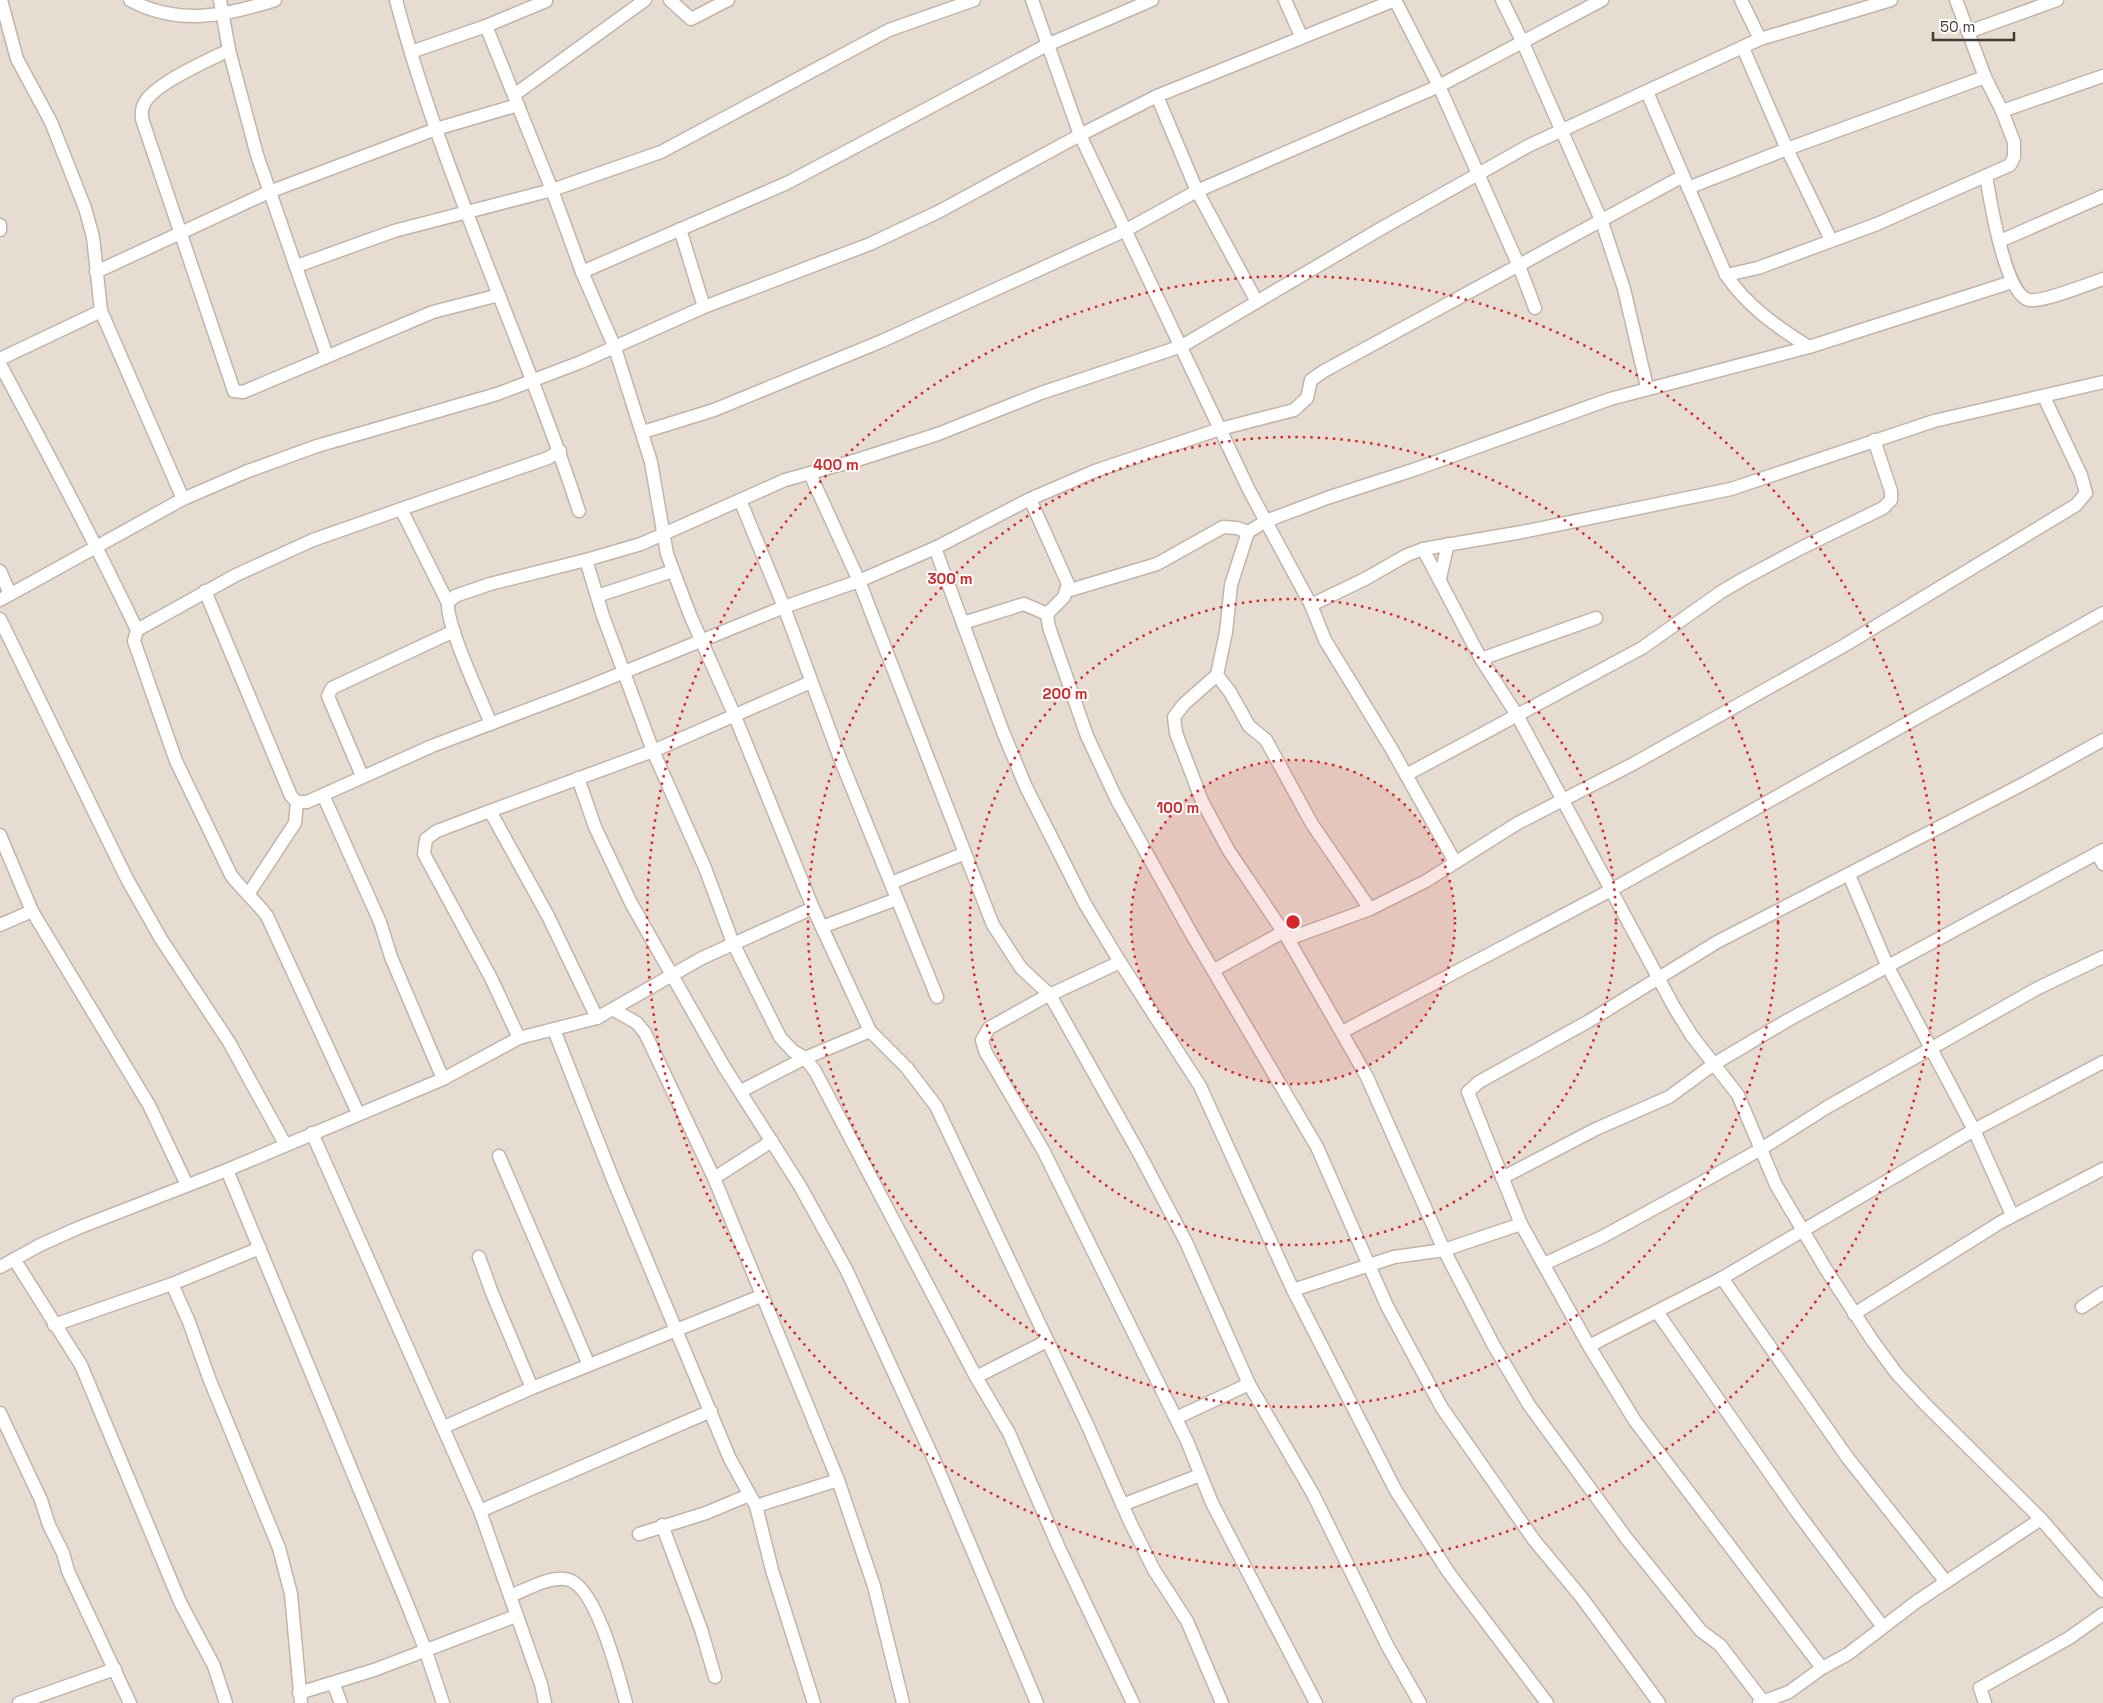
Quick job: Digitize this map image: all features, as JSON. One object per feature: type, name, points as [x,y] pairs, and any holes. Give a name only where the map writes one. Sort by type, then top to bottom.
[{"type":"street","points":[[1,0],[2,14],[17,59],[51,122],[86,208],[93,237],[101,311],[183,499]]},
{"type":"street","points":[[130,0],[146,9],[186,17],[224,15],[275,0]]},
{"type":"street","points":[[220,0],[230,50],[269,192],[297,266],[327,356]]},
{"type":"street","points":[[396,0],[436,129],[466,213],[560,451],[579,511]]},
{"type":"street","points":[[96,272],[269,192],[516,100],[645,0]]},
{"type":"street","points":[[670,0],[691,20],[728,0]]},
{"type":"street","points":[[297,266],[394,231],[552,190],[661,152],[697,135],[741,108],[889,30],[974,0]]},
{"type":"street","points":[[1032,0],[1080,135],[1220,429],[1310,605],[1325,640],[1406,775],[1455,862]]},
{"type":"street","points":[[582,272],[787,183],[1047,45],[1152,0]]},
{"type":"street","points":[[1285,0],[1301,36]]},
{"type":"street","points":[[0,571],[5,597],[183,499],[248,471],[317,446],[497,394],[616,348],[704,308],[870,244],[938,212],[1080,135],[1158,96],[1301,36],[1395,0],[1439,86],[1477,176],[1519,266],[1535,308]]},
{"type":"street","points":[[1502,0],[1524,43],[1602,222],[1624,289],[1647,387]]},
{"type":"street","points":[[644,432],[714,410],[796,378],[882,341],[1126,230],[1197,191],[1439,86],[1524,43],[1602,0]]},
{"type":"street","points":[[1741,0],[1760,39]]},
{"type":"street","points":[[448,603],[455,596],[490,584],[586,560],[662,536],[784,480],[810,474],[938,434],[1041,393],[1182,346],[1382,228],[1530,145],[1760,39],[1891,0]]},
{"type":"street","points":[[1726,276],[1758,268],[1877,224],[2010,165],[2014,158],[2014,142],[2002,111],[1985,77],[1956,0]]},
{"type":"street","points":[[1968,32],[2057,0]]},
{"type":"street","points":[[411,52],[486,26],[546,1]]},
{"type":"street","points":[[486,26],[552,190],[582,272],[616,348],[644,432],[656,482],[662,536],[673,571],[813,908],[870,1031],[907,1068],[936,1106],[1086,1422],[1122,1505],[1154,1570],[1187,1621],[1222,1703]]},
{"type":"street","points":[[1743,48],[1787,149],[1831,240]]},
{"type":"street","points":[[230,50],[163,85],[144,102],[142,119],[234,391],[243,392],[434,312],[499,294]]},
{"type":"street","points":[[2002,111],[2103,76]]},
{"type":"street","points":[[205,591],[291,796],[297,802],[307,802],[432,746],[624,672],[784,607],[859,580],[935,548],[1030,499],[1095,471],[1220,429],[1294,410],[1307,398],[1311,380],[1324,371],[1602,222],[1685,182],[1787,149],[1985,77]]},
{"type":"street","points":[[1647,92],[1726,276],[1736,292],[1779,328],[1809,347]]},
{"type":"street","points":[[1158,96],[1197,191],[1257,302]]},
{"type":"street","points":[[1986,176],[2000,241],[2012,282],[2022,297],[2036,301],[2103,279]]},
{"type":"street","points":[[2000,241],[2103,196]]},
{"type":"street","points":[[0,225],[0,230]]},
{"type":"street","points":[[680,229],[704,308]]},
{"type":"street","points":[[2012,282],[1809,347],[1647,387],[1266,520],[1248,532],[1231,585],[1226,632],[1217,675],[1184,704],[1174,717],[1176,733],[1202,801],[1229,851],[1285,936],[1367,1077],[1444,1250],[1494,1346],[1530,1405],[1571,1464],[1701,1631],[1720,1645],[1761,1702],[1792,1697],[1822,1668],[1848,1654],[1946,1582],[2041,1519]]},
{"type":"street","points":[[0,359],[101,311]]},
{"type":"street","points":[[0,364],[97,545],[137,630],[134,641],[176,762],[231,875],[238,885],[249,893],[267,916],[358,1113]]},
{"type":"street","points":[[1310,605],[1366,579],[1407,555],[1424,549],[1522,532],[1731,489],[1934,421],[2103,382]]},
{"type":"street","points":[[1214,970],[1285,936],[1370,909],[1426,882],[1518,823],[1633,764],[1845,644],[2076,505],[2086,493],[2081,475],[2044,396]]},
{"type":"street","points":[[1406,775],[1642,648],[1721,592],[1801,548],[1883,508],[1891,500],[1891,491],[1874,440]]},
{"type":"street","points":[[137,630],[236,574],[313,540],[548,458],[560,451]]},
{"type":"street","points":[[810,474],[859,580],[992,925],[1021,968],[1050,995],[1140,1154],[1186,1242],[1250,1384],[1314,1494],[1388,1647],[1420,1703]]},
{"type":"street","points":[[1030,499],[1063,571],[1068,584],[1067,592]]},
{"type":"street","points":[[740,500],[937,997]]},
{"type":"street","points":[[401,509],[448,603],[447,612],[491,724]]},
{"type":"street","points":[[1047,614],[1067,592],[1157,564],[1223,527],[1248,532]]},
{"type":"street","points":[[1440,578],[1448,544]]},
{"type":"street","points":[[935,548],[1026,787],[1085,904],[1200,1086],[1293,1290],[1396,1491],[1449,1573],[1547,1703]]},
{"type":"street","points":[[1424,549],[1481,659],[1517,715],[1562,801],[1692,1036],[1738,1095],[1776,1185],[1854,1314],[1897,1374],[1924,1404],[2041,1519],[2103,1591]]},
{"type":"street","points":[[586,560],[597,596],[653,751],[705,868],[733,943],[780,1036],[793,1052],[805,1058],[815,1071],[976,1377],[1009,1433],[1059,1548],[1133,1703]]},
{"type":"street","points":[[597,596],[673,571]]},
{"type":"street","points":[[963,623],[1024,604],[1047,614]]},
{"type":"street","points":[[1342,1032],[1611,890],[2103,613]]},
{"type":"street","points":[[1047,614],[1049,626],[1086,736],[1117,800],[1317,1147],[1368,1265],[1403,1339],[1460,1435],[1534,1540],[1582,1598],[1659,1703]]},
{"type":"street","points":[[1481,659],[1596,618]]},
{"type":"street","points":[[0,620],[127,879],[161,939],[229,1042],[286,1144]]},
{"type":"street","points":[[362,776],[328,696],[332,688],[454,631]]},
{"type":"street","points":[[1217,675],[1230,692],[1248,726],[1266,740],[1312,824],[1370,909]]},
{"type":"street","points":[[519,1038],[491,978],[424,854],[426,839],[437,831],[653,751],[811,682]]},
{"type":"street","points":[[1822,1668],[1635,1421],[1589,1346],[1521,1224],[1468,1092],[1471,1087],[1590,1021],[1716,942],[1849,875],[2103,740]]},
{"type":"street","points":[[578,778],[595,827],[611,863],[723,1065],[800,1186],[847,1271],[935,1462],[1037,1703]]},
{"type":"street","points":[[322,795],[380,922],[391,957],[443,1079]]},
{"type":"street","points":[[249,893],[295,823],[297,802]]},
{"type":"street","points":[[490,811],[548,916],[597,1018]]},
{"type":"street","points":[[0,835],[32,911],[149,1105],[187,1185]]},
{"type":"street","points":[[891,883],[964,854]]},
{"type":"street","points":[[1502,1178],[1596,1128],[1669,1096],[1714,1064],[1887,965],[2101,856]]},
{"type":"street","points":[[1849,875],[1887,965],[1974,1130],[2012,1215]]},
{"type":"street","points":[[822,927],[897,899]]},
{"type":"street","points":[[0,1267],[71,1232],[228,1170],[358,1113],[443,1079],[519,1038],[597,1018],[614,1010],[673,974],[733,943],[813,908]]},
{"type":"street","points":[[0,925],[32,911]]},
{"type":"street","points":[[1544,1264],[1602,1236],[1760,1149],[1829,1106],[2038,988],[2103,957]]},
{"type":"street","points":[[1120,962],[1050,995],[989,1028],[982,1040],[985,1051],[1043,1150],[1176,1418],[1212,1503],[1316,1703]]},
{"type":"street","points":[[614,1010],[637,1023],[645,1034],[714,1178],[838,1480],[874,1586],[903,1703]]},
{"type":"street","points":[[554,1030],[612,1177],[736,1471],[752,1500],[814,1703]]},
{"type":"street","points":[[741,1091],[805,1058],[870,1031]]},
{"type":"street","points":[[1589,1346],[1722,1278],[1974,1130],[2103,1062]]},
{"type":"street","points":[[312,1133],[444,1426],[480,1511],[541,1684],[545,1703]]},
{"type":"street","points":[[714,1178],[772,1141]]},
{"type":"street","points":[[499,1156],[589,1365]]},
{"type":"street","points":[[1854,1314],[2012,1215],[2103,1169]]},
{"type":"street","points":[[228,1170],[425,1649],[443,1703]]},
{"type":"street","points":[[1293,1290],[1394,1257],[1444,1250],[1521,1224]]},
{"type":"street","points":[[54,1325],[172,1284],[260,1248]]},
{"type":"street","points":[[479,1257],[532,1388]]},
{"type":"street","points":[[14,1259],[87,1378],[180,1602],[214,1666],[226,1703]]},
{"type":"street","points":[[1722,1278],[1847,1458],[1946,1582]]},
{"type":"street","points":[[172,1284],[279,1548],[291,1594],[300,1698],[333,1683],[516,1616]]},
{"type":"street","points":[[2082,1307],[2103,1293]]},
{"type":"street","points":[[444,1426],[532,1388],[761,1296]]},
{"type":"street","points":[[1656,1312],[1797,1512],[1883,1627]]},
{"type":"street","points":[[976,1377],[1047,1341]]},
{"type":"street","points":[[1176,1418],[1250,1384]]},
{"type":"street","points":[[480,1511],[711,1411]]},
{"type":"street","points":[[0,1412],[41,1500],[49,1525],[63,1552],[68,1571],[130,1703]]},
{"type":"street","points":[[1122,1505],[1200,1475]]},
{"type":"street","points":[[639,1534],[662,1525],[752,1500],[838,1480]]},
{"type":"street","points":[[662,1525],[701,1629],[715,1678]]},
{"type":"street","points":[[510,1596],[555,1579],[567,1579],[585,1591],[609,1645],[626,1703]]},
{"type":"street","points":[[1985,1703],[1980,1688],[2069,1638],[2103,1614]]},
{"type":"street","points":[[19,1703],[115,1669]]},
{"type":"street","points":[[333,1683],[341,1703]]},
{"type":"shaded area","points":[[0,0],[2103,0],[2103,1703],[0,1703]]}]
